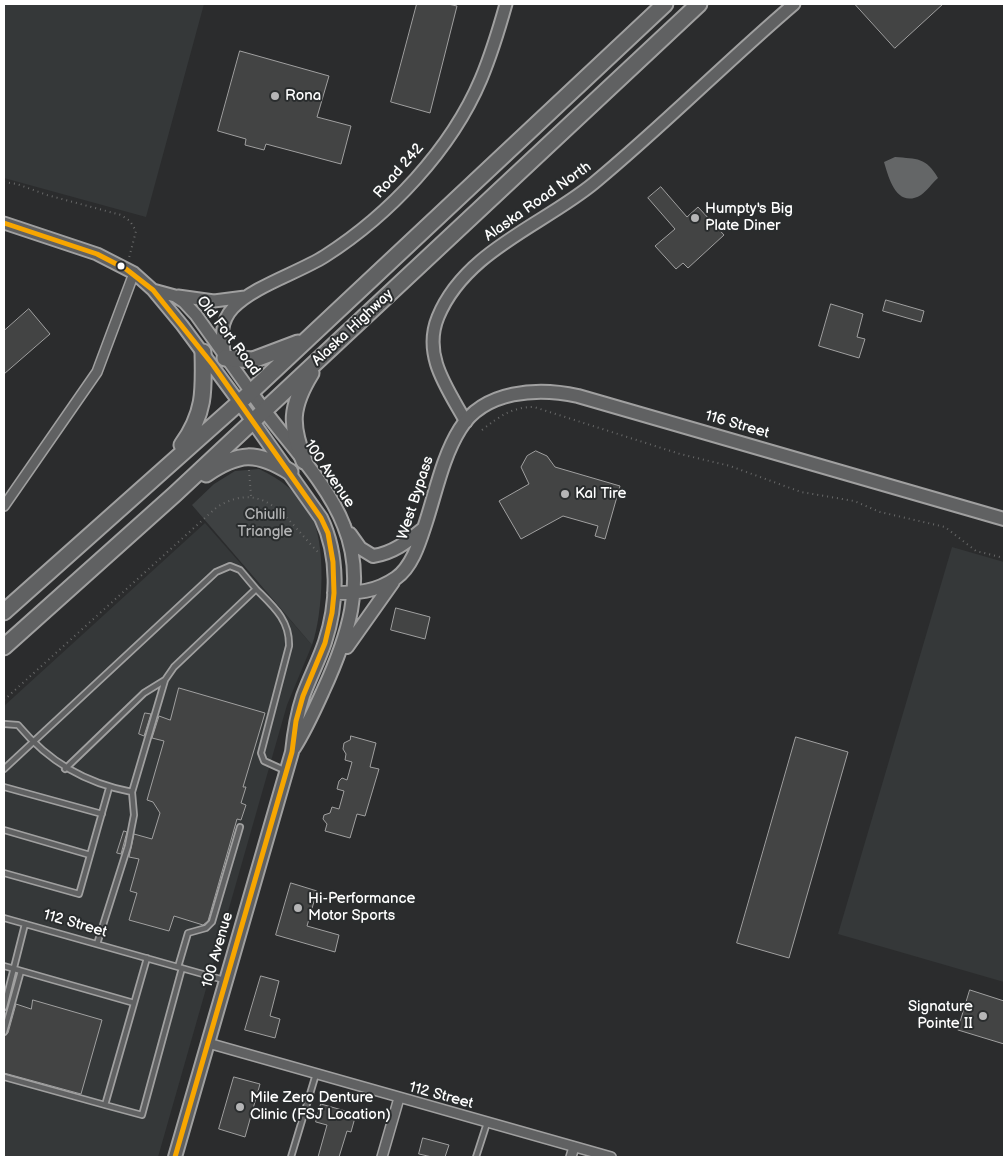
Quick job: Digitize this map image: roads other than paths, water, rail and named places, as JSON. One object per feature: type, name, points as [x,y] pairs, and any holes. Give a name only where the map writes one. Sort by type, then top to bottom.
[{"type":"highway","name":"Alaska Highway","points":[[4,612],[245,397],[665,4]]},
{"type":"highway","name":"Alaska Highway","points":[[4,647],[175,494],[698,4]]},
{"type":"highway","points":[[225,358],[253,360],[268,356],[308,338]]},
{"type":"highway","points":[[167,465],[193,429],[199,416],[204,394],[203,352]]},
{"type":"highway","points":[[304,461],[294,436],[295,406],[302,386],[320,358]]},
{"type":"highway","points":[[175,494],[223,462],[237,457],[262,457],[290,472]]},
{"type":"main road","name":"116 Street","points":[[466,422],[491,402],[507,396],[539,390],[559,392],[1004,519]]},
{"type":"main road","name":"100 Avenue","points":[[175,1157],[292,752],[296,721],[303,696],[325,643],[334,593],[333,562],[328,533],[313,503],[290,472],[245,397]]},
{"type":"main road","name":"100 Avenue","points":[[257,416],[304,461],[344,526],[353,564],[354,593],[350,622],[331,675],[309,724],[292,752]]},
{"type":"main road","name":"West Bypass","points":[[334,593],[374,590],[397,577],[412,558],[424,528],[448,452],[466,422]]},
{"type":"main road","points":[[344,526],[360,548],[373,556],[390,553],[424,528]]},
{"type":"main road","points":[[331,675],[355,635],[397,577]]},
{"type":"street","name":"Road 242","points":[[225,358],[221,330],[224,319],[245,297],[324,257],[371,224],[394,204],[464,112],[480,80],[506,4]]},
{"type":"street","name":"Alaska Road North","points":[[466,422],[438,372],[432,349],[438,317],[456,287],[510,239],[593,184],[794,4]]},
{"type":"street","name":"Old Fort Road","points":[[4,223],[97,254],[130,271],[152,290],[203,352],[245,397]]},
{"type":"street","points":[[4,506],[97,372],[130,271]]},
{"type":"street","name":"Old Fort Road","points":[[152,290],[176,296],[196,315],[225,358],[245,397]]},
{"type":"street","name":"Road 242","points":[[176,296],[214,301],[245,297]]},
{"type":"street","name":"112 Street","points":[[208,1043],[610,1157]]},
{"type":"street","points":[[382,1157],[399,1098]]},
{"type":"street","points":[[571,1157],[574,1147]]},
{"type":"lane","points":[[4,769],[216,572],[230,566],[240,570],[283,617],[289,634],[289,646],[261,753],[264,762],[286,771]]},
{"type":"lane","points":[[97,944],[128,846],[134,815],[132,792],[166,680],[174,667],[256,589]]},
{"type":"lane","points":[[65,769],[144,693],[166,680]]},
{"type":"lane","points":[[4,724],[18,725],[32,743],[65,769],[109,788],[132,792]]},
{"type":"lane","points":[[4,787],[102,814]]},
{"type":"lane","points":[[4,873],[79,894],[109,788]]},
{"type":"lane","points":[[4,1077],[142,1115],[188,933],[206,928],[212,922],[240,827]]},
{"type":"lane","points":[[4,830],[90,854]]},
{"type":"lane","name":"112 Street","points":[[4,918],[226,981]]},
{"type":"lane","points":[[4,1007],[24,924]]},
{"type":"lane","points":[[105,1105],[147,958]]},
{"type":"lane","points":[[4,966],[134,1003]]},
{"type":"lane","points":[[4,1032],[21,971]]},
{"type":"lane","points":[[291,1157],[316,1074]]},
{"type":"lane","points":[[476,1157],[487,1122]]},
{"type":"place","name":"Rona","points":[[275,96]]},
{"type":"place","name":"Humpty's Big Plate Diner","points":[[695,218]]},
{"type":"place","name":"Kal Tire","points":[[565,494]]},
{"type":"place","name":"Hi-Performance Motor Sports","points":[[298,908]]},
{"type":"place","name":"Signature Pointe II","points":[[983,1016]]},
{"type":"place","name":"Mile Zero Denture Clinic (FSJ Location)","points":[[240,1107]]},
{"type":"park label","name":"Chiulli Triangle","points":[[265,524]]}]
